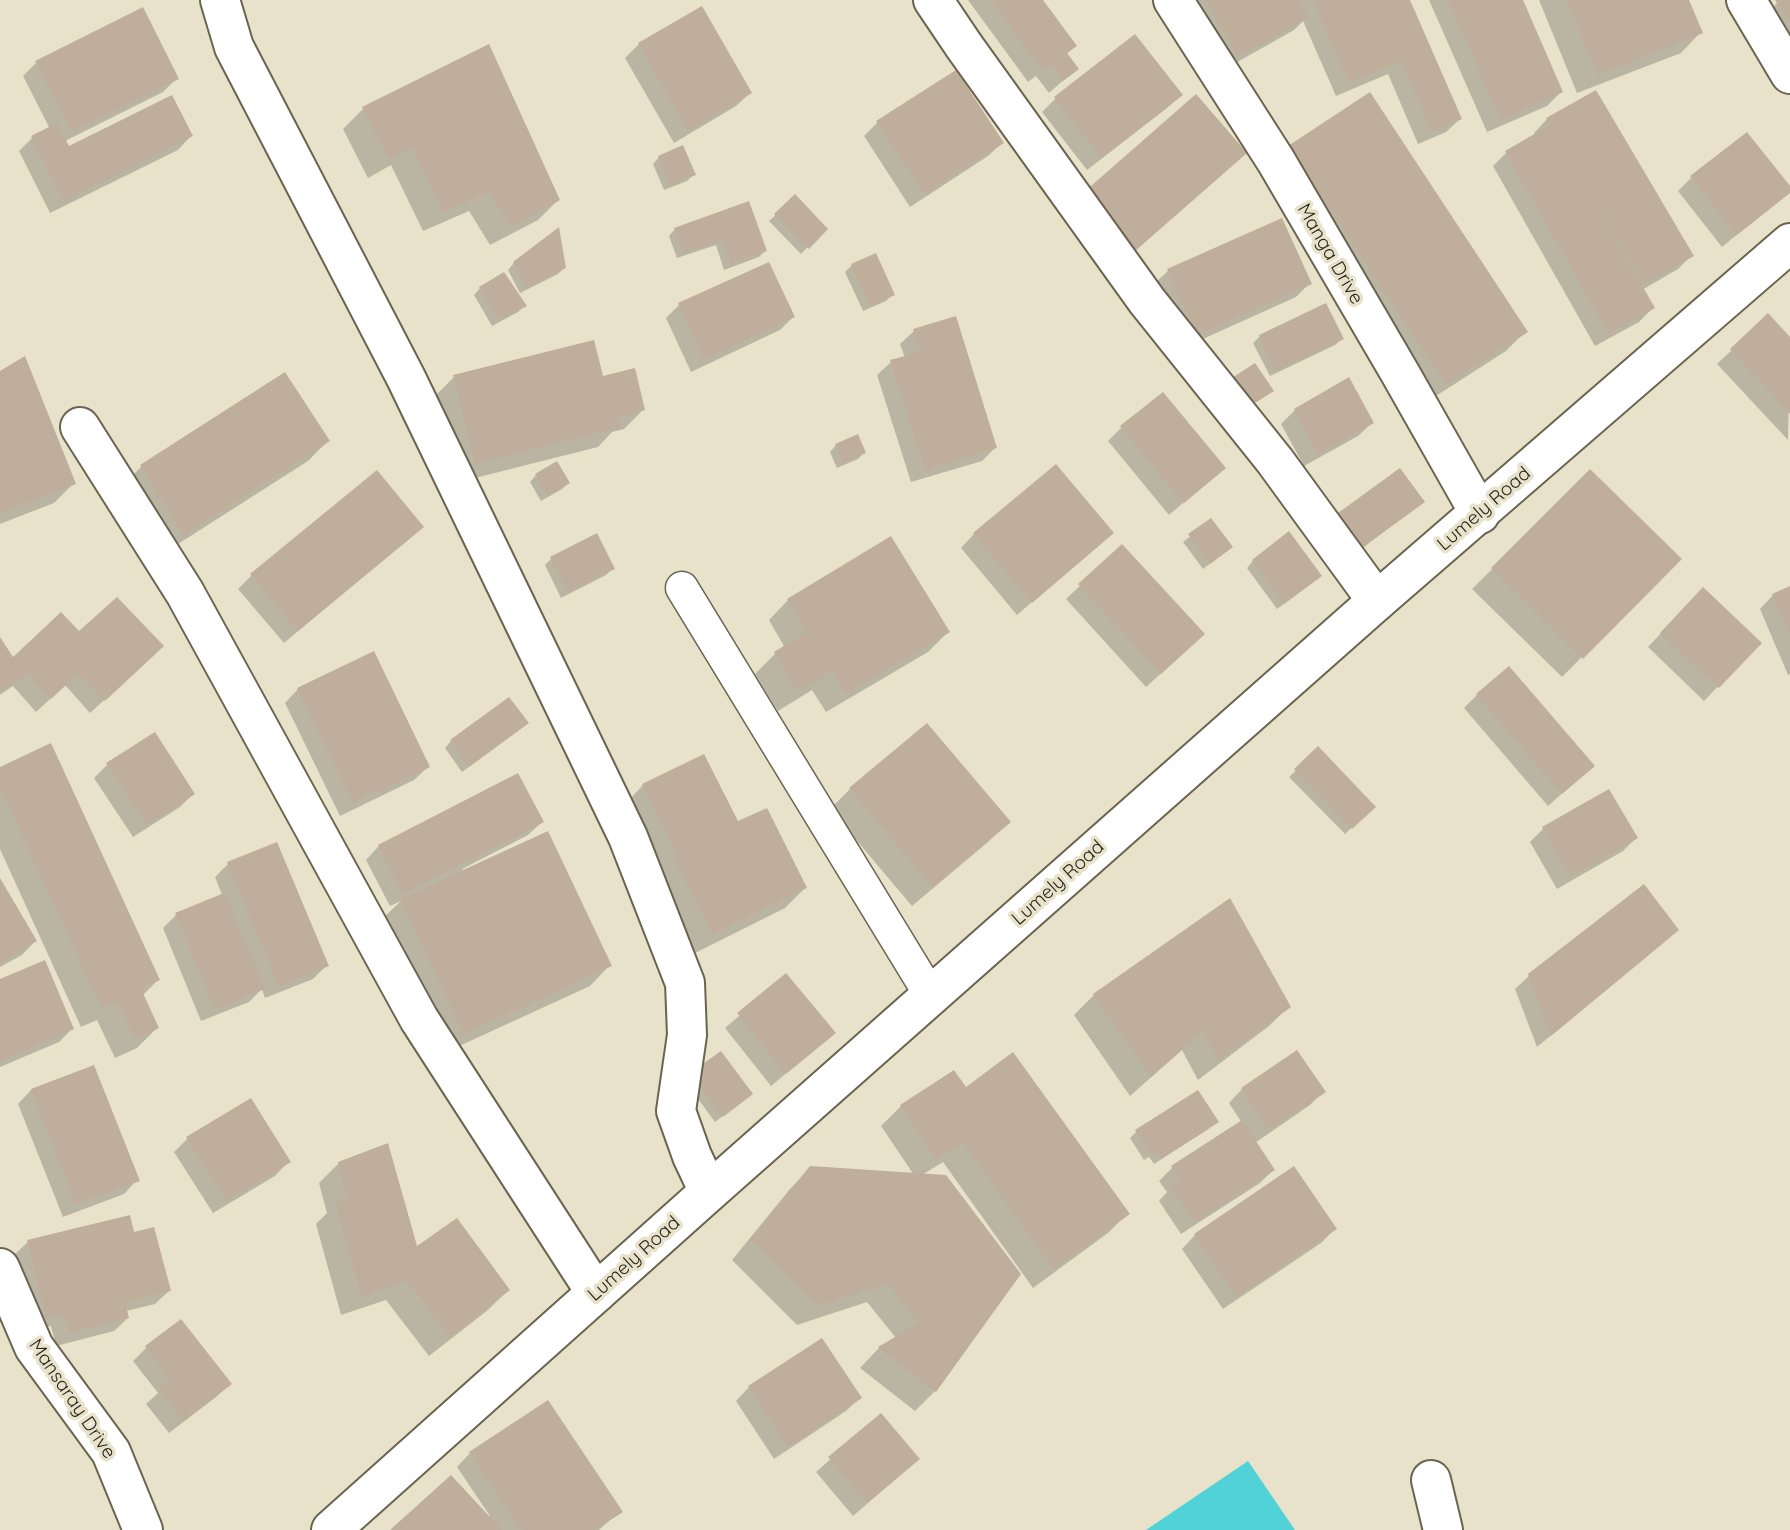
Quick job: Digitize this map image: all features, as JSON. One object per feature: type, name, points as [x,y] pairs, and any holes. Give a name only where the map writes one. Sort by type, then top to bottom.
[{"type":"street","points":[[220,0],[234,47],[406,378],[628,838],[685,983],[687,1035],[676,1111],[692,1156],[709,1192]]},
{"type":"street","points":[[933,0],[1147,301],[1275,461],[1377,601]]},
{"type":"street","name":"Manga Drive","points":[[1172,0],[1276,161],[1480,514]]},
{"type":"street","points":[[1746,0],[1790,74]]},
{"type":"street","name":"Lumely Road","points":[[331,1530],[1377,601],[1790,243]]},
{"type":"street","points":[[80,427],[185,593],[419,1019],[596,1293]]},
{"type":"street","name":"Mansaray Drive","points":[[0,1268],[34,1347],[111,1452],[143,1530]]},
{"type":"street","points":[[1431,1480],[1443,1530]]},
{"type":"lane","points":[[682,588],[931,996]]},
{"type":"water","points":[[1248,1461],[1295,1530],[1146,1530]]},
{"type":"building","points":[[991,0],[1043,0],[1077,46],[1067,53],[1079,69],[1063,81],[1051,64],[1042,70]]},
{"type":"building","points":[[1206,0],[1300,0],[1309,17],[1239,57]]},
{"type":"building","points":[[1313,0],[1410,0],[1462,119],[1432,132],[1401,61],[1349,83]]},
{"type":"building","points":[[1448,0],[1523,0],[1563,92],[1501,120]]},
{"type":"building","points":[[1567,0],[1689,0],[1703,33],[1597,75]]},
{"type":"building","points":[[1775,0],[1790,0],[1790,22]]},
{"type":"building","points":[[702,6],[752,93],[688,131],[638,43]]},
{"type":"building","points":[[143,7],[179,79],[72,132],[35,61]]},
{"type":"building","points":[[1135,34],[1183,95],[1102,158],[1054,97]]},
{"type":"building","points":[[489,44],[560,200],[511,227],[489,192],[443,212],[412,146],[389,159],[362,107]]},
{"type":"building","points":[[956,70],[1004,143],[924,194],[876,121]]},
{"type":"building","points":[[1596,90],[1694,256],[1644,284],[1576,171],[1655,308],[1609,334],[1505,151],[1550,125],[1546,118]]},
{"type":"building","points":[[1370,92],[1528,332],[1446,385],[1288,146]]},
{"type":"building","points":[[1196,94],[1247,153],[1134,252],[1083,193]]},
{"type":"building","points":[[172,95],[193,136],[64,201],[31,136],[57,123],[69,146]]},
{"type":"building","points":[[1747,132],[1790,186],[1790,193],[1737,235],[1690,176]]},
{"type":"building","points":[[683,145],[696,175],[671,185],[658,156]]},
{"type":"building","points":[[795,194],[828,229],[809,249],[774,214]]},
{"type":"building","points":[[749,201],[767,251],[731,264],[722,240],[684,253],[674,228]]},
{"type":"building","points":[[1282,218],[1312,284],[1197,335],[1167,269]]},
{"type":"building","points":[[559,227],[566,268],[526,287],[513,262]]},
{"type":"building","points":[[876,253],[895,295],[870,306],[851,264]]},
{"type":"building","points":[[769,262],[795,317],[704,360],[678,303]]},
{"type":"building","points":[[504,272],[527,306],[499,320],[479,287]]},
{"type":"building","points":[[1326,303],[1344,339],[1276,371],[1259,335]]},
{"type":"building","points":[[1768,313],[1790,337],[1790,414],[1730,349]]},
{"type":"building","points":[[956,316],[997,448],[925,470],[890,360],[920,352],[913,329]]},
{"type":"building","points":[[594,340],[603,376],[635,368],[645,410],[617,418],[620,427],[475,464],[453,375]]},
{"type":"building","points":[[25,356],[76,484],[0,513],[0,371]]},
{"type":"building","points":[[1255,363],[1274,391],[1242,411],[1224,383]]},
{"type":"building","points":[[285,372],[330,441],[184,535],[140,465]]},
{"type":"building","points":[[1349,377],[1374,423],[1318,454],[1294,409]]},
{"type":"building","points":[[1163,392],[1226,468],[1184,503],[1120,426]]},
{"type":"building","points":[[858,434],[866,453],[843,463],[835,444]]},
{"type":"building","points":[[557,461],[570,483],[548,496],[535,474]]},
{"type":"building","points":[[1056,464],[1114,533],[1032,603],[973,533]]},
{"type":"building","points":[[1400,468],[1425,502],[1363,547],[1338,513]]},
{"type":"building","points":[[1590,469],[1682,559],[1583,659],[1491,568]]},
{"type":"building","points":[[377,470],[424,527],[298,631],[250,574]]},
{"type":"building","points":[[1211,518],[1233,547],[1210,564],[1188,534]]},
{"type":"building","points":[[1289,531],[1322,576],[1284,604],[1252,560]]},
{"type":"building","points":[[597,533],[615,569],[568,592],[550,557]]},
{"type":"building","points":[[891,536],[950,632],[846,694],[832,671],[798,692],[774,652],[807,632],[787,599]]},
{"type":"building","points":[[1122,544],[1205,634],[1161,674],[1078,584]]},
{"type":"building","points":[[1790,586],[1790,636],[1772,594]]},
{"type":"building","points":[[1703,587],[1762,643],[1719,688],[1660,633]]},
{"type":"building","points":[[117,597],[164,646],[105,701],[79,673],[51,699],[17,662],[26,675],[0,692],[0,637],[13,657],[61,612],[79,631]]},
{"type":"building","points":[[374,651],[430,767],[353,803],[297,688]]},
{"type":"building","points":[[1509,666],[1595,766],[1562,794],[1476,694]]},
{"type":"building","points":[[509,697],[529,723],[469,767],[450,740]]},
{"type":"building","points":[[927,723],[1011,822],[933,887],[849,788]]},
{"type":"building","points":[[155,732],[195,794],[147,825],[106,763]]},
{"type":"building","points":[[51,743],[160,980],[141,989],[159,1028],[135,1039],[117,1001],[102,1009],[0,787],[0,767]]},
{"type":"building","points":[[1318,746],[1376,807],[1352,829],[1294,769]]},
{"type":"building","points":[[704,754],[738,821],[767,808],[807,888],[713,935],[673,857],[679,855],[642,784]]},
{"type":"building","points":[[518,773],[544,822],[403,894],[378,845]]},
{"type":"building","points":[[1609,789],[1638,838],[1571,877],[1542,827]]},
{"type":"building","points":[[548,831],[612,966],[464,1034],[400,899]]},
{"type":"building","points":[[277,842],[329,966],[279,986],[227,862]]},
{"type":"building","points":[[0,878],[37,941],[0,963]]},
{"type":"building","points":[[1644,884],[1679,930],[1551,1036],[1528,974]]},
{"type":"building","points":[[224,893],[265,989],[215,1009],[175,913]]},
{"type":"building","points":[[1230,898],[1291,1007],[1218,1061],[1203,1031],[1151,1077],[1093,994]]},
{"type":"building","points":[[45,960],[74,1029],[0,1061],[0,979]]},
{"type":"building","points":[[786,973],[836,1033],[786,1074],[737,1013]]},
{"type":"building","points":[[1297,1050],[1326,1092],[1269,1130],[1241,1088]]},
{"type":"building","points":[[721,1051],[753,1094],[723,1117],[690,1073]]},
{"type":"building","points":[[1013,1052],[1130,1214],[1054,1269],[963,1143],[937,1160],[900,1105],[954,1070],[966,1087]]},
{"type":"building","points":[[94,1065],[140,1181],[76,1204],[31,1089]]},
{"type":"building","points":[[1198,1090],[1219,1122],[1161,1159],[1156,1152],[1151,1155],[1135,1130]]},
{"type":"building","points":[[251,1098],[291,1162],[227,1201],[186,1137]]},
{"type":"building","points":[[1242,1120],[1275,1170],[1195,1222],[1171,1186],[1181,1180],[1171,1166]]},
{"type":"building","points":[[388,1143],[417,1246],[457,1218],[510,1290],[450,1337],[407,1281],[361,1296],[335,1202],[347,1198],[338,1162]]},
{"type":"building","points":[[810,1166],[946,1175],[1021,1274],[936,1392],[878,1347],[919,1323],[888,1283],[817,1306],[751,1239]]},
{"type":"building","points":[[1294,1166],[1337,1229],[1237,1297],[1194,1234]]},
{"type":"building","points":[[130,1215],[134,1232],[154,1227],[171,1291],[125,1302],[129,1318],[69,1333],[64,1314],[46,1318],[27,1240]]},
{"type":"building","points":[[181,1319],[232,1384],[184,1421],[159,1389],[171,1380],[145,1346]]},
{"type":"building","points":[[822,1338],[862,1398],[788,1447],[748,1386]]},
{"type":"building","points":[[548,1400],[623,1512],[595,1530],[521,1530],[469,1452]]},
{"type":"building","points":[[881,1413],[920,1459],[867,1503],[828,1457]]},
{"type":"building","points":[[451,1475],[502,1530],[390,1530]]}]
